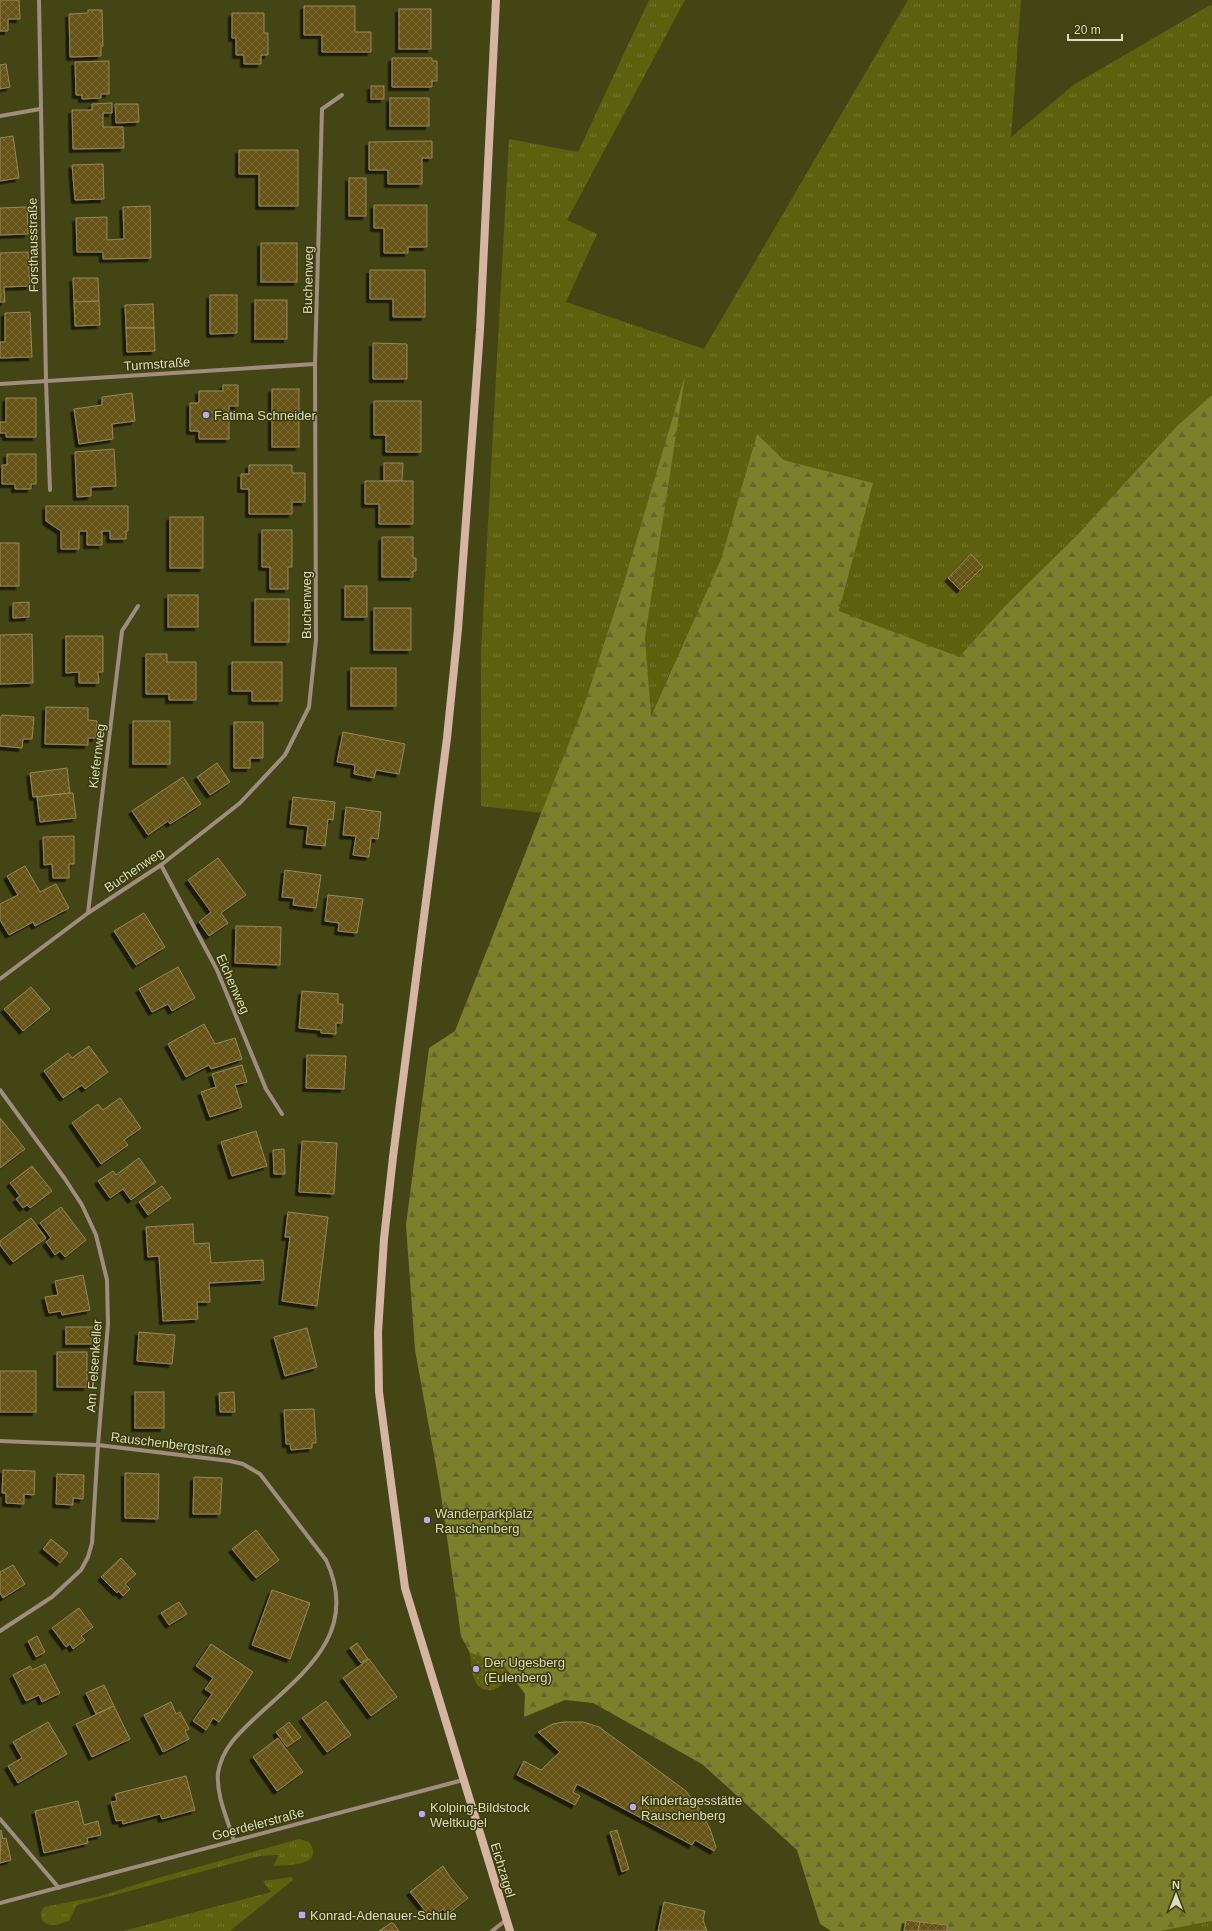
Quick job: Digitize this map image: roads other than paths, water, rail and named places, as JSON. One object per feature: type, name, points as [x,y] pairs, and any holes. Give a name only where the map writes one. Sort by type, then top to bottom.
[{"type":"main road","name":"Eichzagel","points":[[496,0],[480,330],[458,629],[447,738],[393,1156],[384,1239],[378,1332],[379,1392],[406,1588],[510,1931]]},
{"type":"street","name":"Forsthausstraße","points":[[38,0],[46,381],[50,490]]},
{"type":"street","name":"Buchenweg","points":[[0,979],[88,913],[161,865],[240,803],[285,755],[309,707],[316,640],[315,364],[322,109],[342,95]]},
{"type":"street","points":[[0,116],[40,109]]},
{"type":"street","name":"Turmstraße","points":[[0,384],[315,364]]},
{"type":"street","name":"Kiefernweg","points":[[88,913],[122,631],[138,606]]},
{"type":"street","name":"Eichenweg","points":[[161,865],[217,970],[266,1089],[282,1114]]},
{"type":"street","name":"Am Felsenkeller","points":[[0,1090],[65,1180],[82,1206],[96,1235],[107,1280],[108,1324],[92,1543],[88,1557],[81,1570],[52,1597],[0,1631]]},
{"type":"street","name":"Rauschenbergstraße","points":[[0,1440],[98,1445],[230,1461],[243,1464],[260,1474],[326,1560],[334,1576],[336,1605],[335,1616],[328,1640],[322,1651],[305,1671],[232,1741],[220,1762],[218,1775],[219,1789],[234,1841]]},
{"type":"street","name":"Goerdelerstraße","points":[[0,1903],[463,1780]]},
{"type":"street","points":[[0,1819],[59,1888]]},
{"type":"street","points":[[492,1931],[507,1920]]},
{"type":"place","name":"Fatima Schneider","points":[[206,415]]},
{"type":"place","name":"Wanderparkplatz Rauschenberg","points":[[427,1520]]},
{"type":"place","name":"Der Ugesberg (Eulenberg)","points":[[476,1669]]},
{"type":"place","name":"Kindertagesstätte Rauschenberg","points":[[633,1807]]},
{"type":"place","name":"Kolping-Bildstock Weltkugel","points":[[422,1814]]},
{"type":"place","name":"Konrad-Adenauer-Schule","points":[[302,1915]]}]
